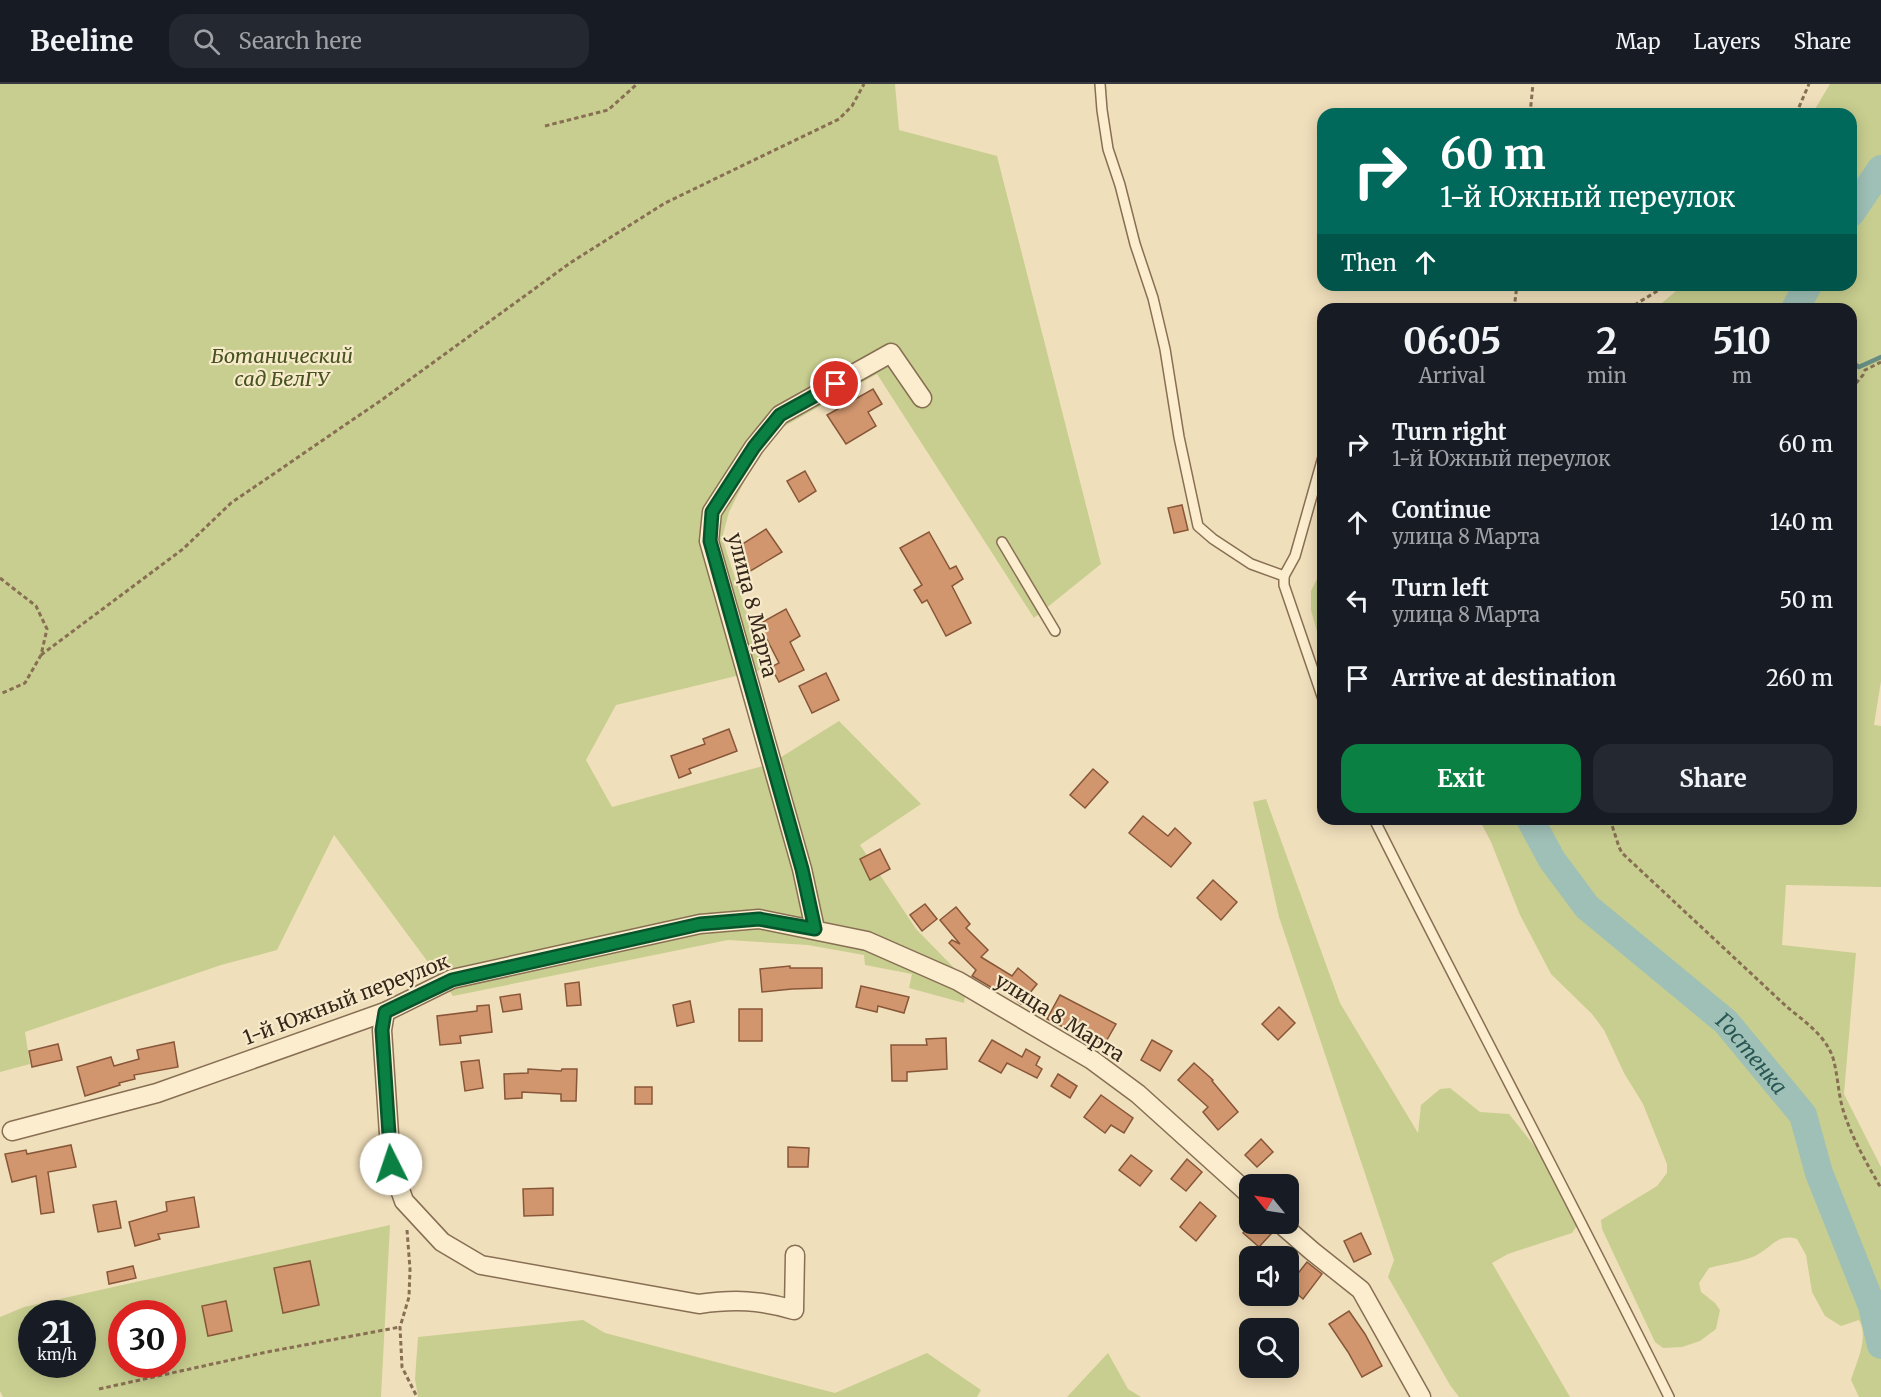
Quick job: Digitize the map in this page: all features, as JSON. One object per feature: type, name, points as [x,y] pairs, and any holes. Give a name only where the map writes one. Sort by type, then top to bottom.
[{"type":"street","name":"улица 8 Марта","points":[[815,929],[802,869],[710,541],[712,512],[754,447],[780,415],[891,353],[922,398]]},
{"type":"street","name":"улица 8 Марта","points":[[700,924],[759,919],[815,929],[867,941],[958,981],[1092,1060],[1138,1094],[1239,1185]]},
{"type":"street","name":"1-й Южный переулок","points":[[12,1131],[157,1093],[385,1012],[452,980],[700,924]]},
{"type":"street","points":[[385,1012],[382,1030],[391,1164],[404,1201],[442,1242],[481,1265],[699,1304],[724,1300],[768,1302],[794,1310],[795,1255]]},
{"type":"street","points":[[1292,1234],[1361,1290],[1420,1397]]},
{"type":"lane","points":[[1100,84],[1108,149],[1153,298],[1165,349],[1179,436],[1198,526],[1213,539],[1251,564],[1284,576]]},
{"type":"lane","points":[[1317,478],[1295,556],[1284,576],[1284,585],[1317,681]]},
{"type":"lane","points":[[1002,542],[1055,631]]},
{"type":"lane","points":[[1377,825],[1588,1234],[1669,1397]]},
{"type":"path","points":[[545,126],[608,110],[637,84]]},
{"type":"path","points":[[41,655],[183,549],[231,503],[384,399],[570,263],[664,203],[839,118],[852,106],[864,84]]},
{"type":"path","points":[[1531,108],[1533,84]]},
{"type":"path","points":[[1799,108],[1809,84]]},
{"type":"path","points":[[1638,303],[1657,291]]},
{"type":"path","points":[[1857,382],[1865,370],[1881,362]]},
{"type":"path","points":[[0,578],[36,606],[47,629],[41,655],[25,683],[0,694]]},
{"type":"path","points":[[1612,825],[1623,853],[1787,1007],[1812,1027],[1827,1047],[1833,1058],[1837,1089],[1844,1113],[1862,1155],[1881,1188]]},
{"type":"path","points":[[404,1201],[409,1246],[409,1297],[400,1327],[402,1367],[417,1397]]},
{"type":"path","points":[[99,1389],[267,1352],[400,1327]]},
{"type":"green space","name":"Ботанический сад БелГУ","points":[[0,84],[895,84],[899,130],[997,156],[1101,564],[1034,618],[877,374],[767,436],[729,512],[722,538],[765,669],[616,705],[586,760],[612,807],[770,764],[839,721],[921,804],[860,845],[916,929],[967,981],[964,1003],[909,988],[912,974],[865,965],[864,955],[808,945],[728,940],[453,996],[334,835],[277,950],[221,965],[25,1032],[30,1064],[0,1072]]},
{"type":"green space","points":[[1830,84],[1881,84],[1881,681],[1874,725],[1881,726],[1881,887],[1786,885],[1782,945],[1856,953],[1844,1094],[1881,1167],[1881,1397],[1859,1397],[1851,1380],[1861,1350],[1862,1327],[1859,1320],[1841,1326],[1825,1316],[1812,1292],[1806,1255],[1797,1239],[1784,1238],[1750,1258],[1709,1268],[1699,1283],[1701,1292],[1720,1310],[1716,1329],[1700,1341],[1682,1347],[1663,1348],[1655,1342],[1602,1229],[1601,1220],[1657,1186],[1667,1173],[1667,1164],[1643,1104],[1624,1073],[1604,1030],[1592,1014],[1551,974],[1520,915],[1482,825],[1857,825],[1857,303],[1662,303],[1676,291],[1857,291],[1857,108],[1816,108]]},
{"type":"green space","points":[[1317,579],[1317,632],[1311,610],[1311,591]]},
{"type":"green space","points":[[1266,799],[1340,1003],[1418,1133],[1421,1105],[1440,1089],[1450,1088],[1480,1112],[1509,1114],[1544,1158],[1564,1190],[1577,1225],[1572,1233],[1508,1254],[1492,1263],[1570,1397],[1459,1397],[1388,1277],[1394,1260],[1279,917],[1253,802]]},
{"type":"green space","points":[[390,1225],[381,1397],[3,1397],[0,1391],[0,1317],[18,1310],[18,1378],[96,1378],[96,1300],[55,1300]]},
{"type":"green space","points":[[583,1320],[605,1333],[835,1393],[927,1353],[981,1390],[977,1397],[418,1397],[415,1379],[418,1337]]},
{"type":"green space","points":[[1108,1353],[1128,1389],[1141,1397],[1067,1397]]},
{"type":"building","points":[[873,389],[882,404],[868,412],[876,426],[846,444],[827,415]]},
{"type":"building","points":[[805,471],[816,491],[799,502],[787,481]]},
{"type":"building","points":[[1182,505],[1188,530],[1174,533],[1168,508]]},
{"type":"building","points":[[766,529],[782,552],[747,573],[733,550]]},
{"type":"building","points":[[929,532],[950,569],[956,566],[963,579],[952,586],[971,623],[946,636],[927,600],[922,603],[914,590],[922,585],[900,548]]},
{"type":"building","points":[[786,609],[800,636],[790,642],[804,670],[779,682],[771,667],[779,663],[759,624]]},
{"type":"building","points":[[826,673],[839,700],[812,713],[799,686]]},
{"type":"building","points":[[729,729],[737,751],[689,769],[691,773],[679,778],[671,756],[705,744],[703,739]]},
{"type":"building","points":[[1093,769],[1108,782],[1085,808],[1070,795]]},
{"type":"building","points":[[1143,816],[1168,836],[1175,828],[1191,843],[1171,867],[1129,833]]},
{"type":"building","points":[[880,849],[890,869],[870,880],[860,859]]},
{"type":"building","points":[[1213,880],[1237,902],[1221,920],[1197,898]]},
{"type":"building","points":[[925,904],[937,919],[922,931],[910,915]]},
{"type":"building","points":[[956,907],[970,924],[966,928],[988,950],[981,957],[1012,976],[1018,968],[1037,984],[1021,1004],[997,984],[994,989],[972,976],[976,970],[949,943],[952,940],[960,944],[940,920]]},
{"type":"building","points":[[790,966],[790,968],[822,968],[822,988],[762,992],[760,969]]},
{"type":"building","points":[[579,982],[581,1005],[567,1006],[565,984]]},
{"type":"building","points":[[861,986],[909,997],[904,1013],[878,1006],[877,1012],[856,1007]]},
{"type":"building","points":[[520,994],[522,1009],[503,1012],[500,997]]},
{"type":"building","points":[[1060,995],[1116,1024],[1104,1045],[1069,1025],[1067,1029],[1047,1019]]},
{"type":"building","points":[[690,1001],[694,1022],[677,1026],[673,1005]]},
{"type":"building","points":[[489,1005],[492,1032],[460,1036],[461,1043],[440,1045],[437,1016],[477,1011],[477,1006]]},
{"type":"building","points":[[1279,1007],[1295,1023],[1278,1040],[1262,1024]]},
{"type":"building","points":[[739,1009],[762,1009],[762,1041],[739,1041]]},
{"type":"building","points":[[946,1038],[947,1069],[907,1072],[907,1081],[892,1081],[891,1045],[927,1045],[926,1039]]},
{"type":"building","points":[[992,1040],[1022,1057],[1026,1049],[1040,1057],[1036,1065],[1042,1069],[1037,1078],[1007,1063],[1001,1073],[979,1061]]},
{"type":"building","points":[[1152,1040],[1172,1051],[1160,1071],[1141,1060]]},
{"type":"building","points":[[174,1042],[178,1067],[134,1075],[135,1079],[85,1096],[77,1067],[111,1057],[114,1066],[139,1059],[137,1050]]},
{"type":"building","points":[[58,1044],[62,1060],[32,1067],[29,1051]]},
{"type":"building","points":[[479,1060],[483,1088],[465,1091],[461,1062]]},
{"type":"building","points":[[1194,1063],[1213,1080],[1238,1112],[1218,1130],[1203,1112],[1208,1107],[1178,1080]]},
{"type":"building","points":[[528,1069],[561,1071],[562,1069],[577,1069],[576,1101],[561,1101],[561,1094],[522,1092],[522,1098],[505,1099],[504,1074],[528,1073]]},
{"type":"building","points":[[1058,1074],[1077,1086],[1070,1098],[1051,1086]]},
{"type":"building","points":[[635,1087],[652,1087],[652,1104],[635,1104]]},
{"type":"building","points":[[1101,1095],[1133,1118],[1124,1133],[1111,1125],[1105,1133],[1084,1117]]},
{"type":"building","points":[[1261,1139],[1273,1152],[1257,1167],[1245,1155]]},
{"type":"building","points":[[71,1145],[76,1167],[48,1172],[54,1212],[41,1214],[36,1176],[12,1182],[5,1154],[26,1150],[27,1154]]},
{"type":"building","points":[[788,1147],[809,1148],[808,1167],[788,1167]]},
{"type":"building","points":[[1131,1155],[1152,1171],[1140,1186],[1119,1170]]},
{"type":"building","points":[[1187,1159],[1202,1172],[1186,1191],[1171,1179]]},
{"type":"building","points":[[553,1188],[553,1215],[524,1216],[523,1189]]},
{"type":"building","points":[[194,1197],[199,1227],[158,1234],[160,1239],[135,1246],[129,1222],[167,1211],[166,1202]]},
{"type":"building","points":[[116,1201],[121,1228],[98,1232],[93,1205]]},
{"type":"building","points":[[1200,1202],[1216,1216],[1196,1241],[1180,1227]]},
{"type":"building","points":[[1361,1233],[1371,1254],[1354,1262],[1344,1241]]},
{"type":"building","points":[[1244,1234],[1271,1234],[1258,1246]]},
{"type":"building","points":[[310,1261],[319,1305],[283,1313],[274,1268]]},
{"type":"building","points":[[1307,1262],[1322,1274],[1303,1299],[1299,1296],[1299,1272]]},
{"type":"building","points":[[133,1266],[136,1278],[109,1284],[107,1272]]},
{"type":"building","points":[[226,1301],[232,1331],[208,1336],[202,1306]]},
{"type":"building","points":[[1349,1311],[1365,1334],[1382,1366],[1362,1377],[1329,1324]]},
{"type":"waterway","name":"Гостенка","points":[[1857,204],[1881,169]]},
{"type":"waterway","name":"Гостенка","points":[[1798,303],[1805,291]]},
{"type":"waterway","points":[[1857,366],[1859,367],[1881,357]]},
{"type":"waterway","name":"Гостенка","points":[[1533,825],[1552,860],[1587,907],[1726,1022],[1803,1115],[1819,1173],[1872,1306],[1881,1345]]},
{"type":"route","points":[[391,1164],[383,1060],[382,1030],[385,1012],[452,980],[700,924],[759,919],[815,929],[802,869],[710,541],[712,512],[754,447],[780,415],[836,384]]}]
